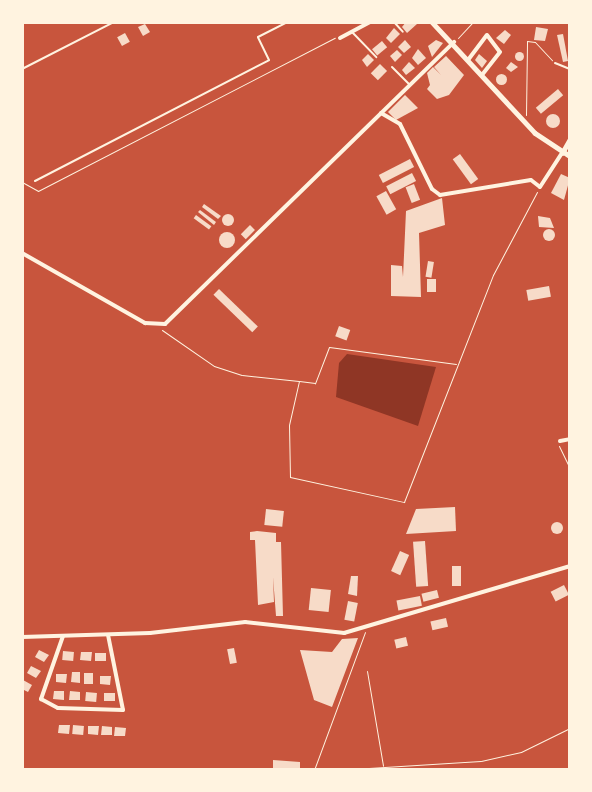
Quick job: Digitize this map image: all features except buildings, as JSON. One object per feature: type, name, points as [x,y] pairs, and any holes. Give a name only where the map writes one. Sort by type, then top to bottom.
[{"type":"street","points":[[340,38],[370,22]]},
{"type":"street","points":[[432,22],[454,42],[525,124],[562,153],[570,156]]},
{"type":"street","points":[[468,60],[487,35],[500,52],[482,75]]},
{"type":"street","points":[[22,253],[145,324],[159,325],[178,315],[454,42]]},
{"type":"street","points":[[382,113],[400,124],[435,193],[531,180],[540,186],[570,139]]},
{"type":"street","points":[[560,441],[570,439]]},
{"type":"street","points":[[23,638],[108,635],[245,622],[328,633],[368,627],[570,566]]},
{"type":"street","points":[[63,636],[41,699],[58,708],[123,710],[108,635]]},
{"type":"lane","points":[[22,69],[114,22]]},
{"type":"lane","points":[[35,181],[270,60],[258,38],[288,22]]},
{"type":"lane","points":[[394,22],[403,32]]},
{"type":"lane","points":[[352,32],[376,57]]},
{"type":"lane","points":[[555,63],[570,69]]},
{"type":"lane","points":[[392,67],[410,85]]},
{"type":"path","points":[[454,42],[473,22]]},
{"type":"path","points":[[22,182],[38,191],[340,38]]},
{"type":"path","points":[[525,124],[527,41],[534,42],[555,63]]},
{"type":"path","points":[[299,381],[289,425],[290,477],[404,502],[456,364],[493,275],[540,186]]},
{"type":"path","points":[[159,325],[163,334],[214,366],[242,375],[315,383],[329,347],[456,364]]},
{"type":"path","points":[[560,441],[570,469]]},
{"type":"path","points":[[314,770],[368,627]]},
{"type":"path","points":[[367,671],[382,768]]},
{"type":"path","points":[[337,770],[481,761],[521,752],[570,728]]},
{"type":"shaded area","points":[[347,354],[436,367],[418,426],[336,397],[339,363]]}]
